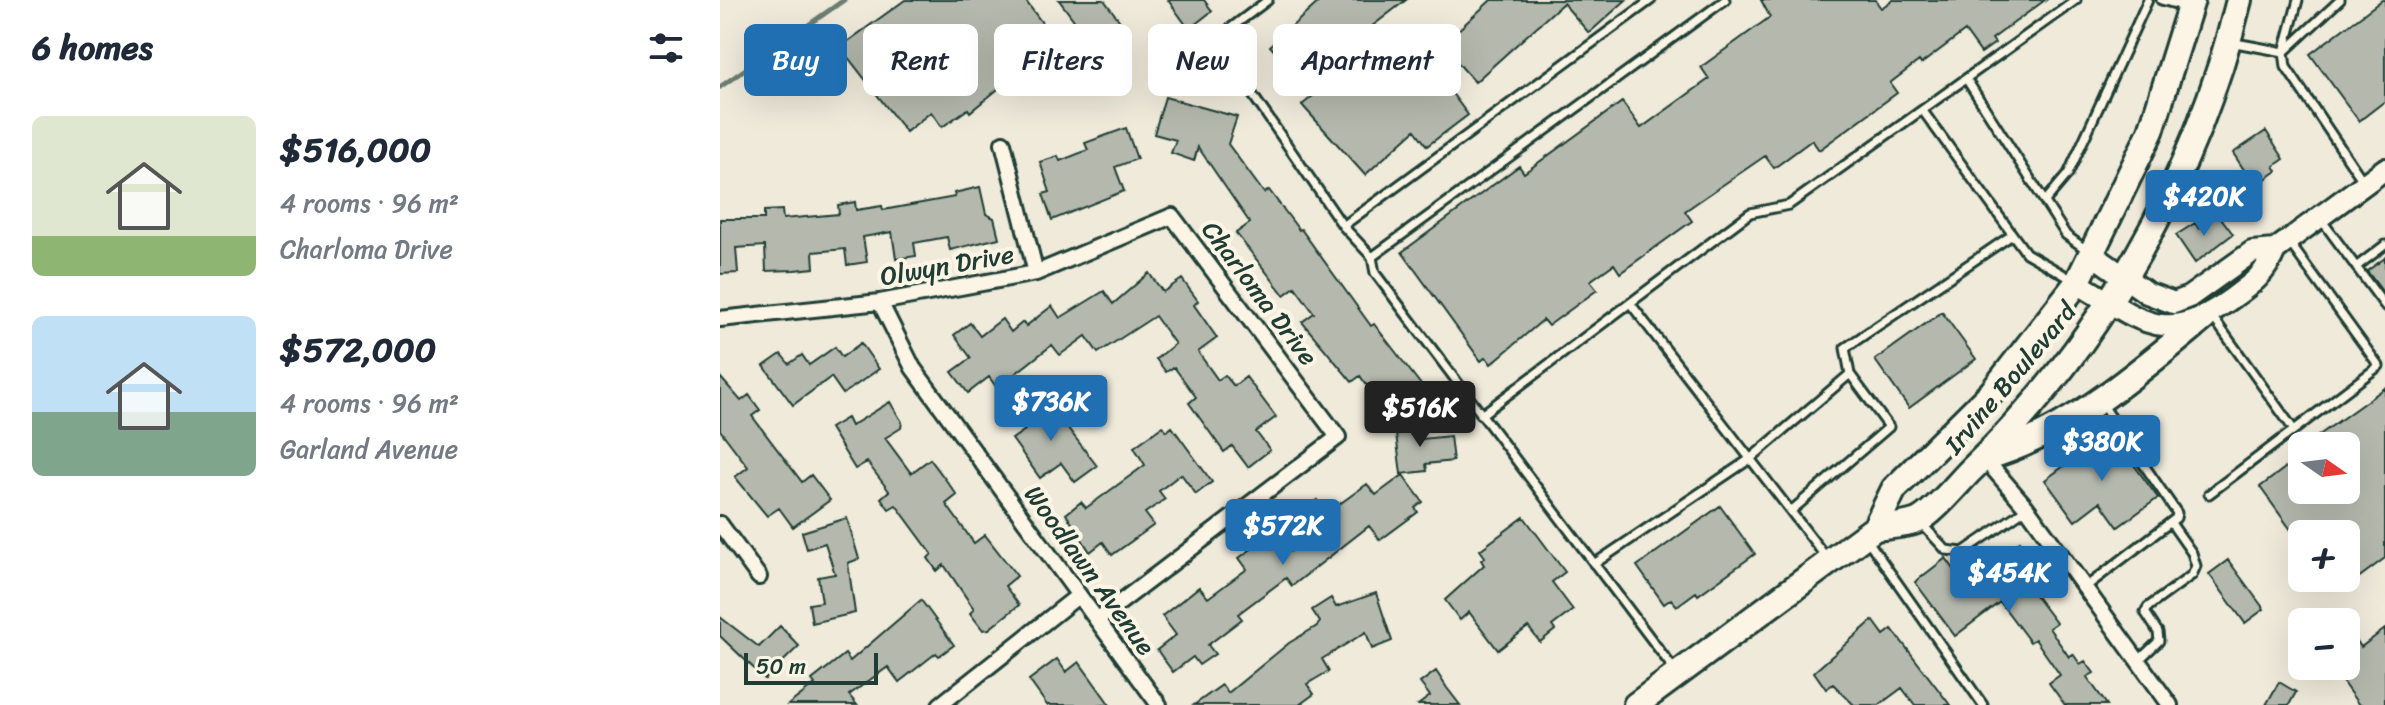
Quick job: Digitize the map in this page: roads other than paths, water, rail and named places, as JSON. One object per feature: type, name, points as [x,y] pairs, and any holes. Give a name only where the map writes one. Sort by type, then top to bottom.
[{"type":"main road","name":"Irvine Boulevard","points":[[1870,532],[1919,521],[1984,458],[2061,370],[2109,301],[2181,168],[2228,41],[2239,0]]},
{"type":"main road","name":"Irvine Boulevard","points":[[1636,705],[1870,532],[1894,489],[1992,392],[2077,283],[2093,255],[2151,131],[2191,4]]},
{"type":"main road","points":[[1984,458],[2023,447],[2098,399],[2267,271],[2282,245],[2385,169]]},
{"type":"main road","points":[[2093,255],[2164,302],[2174,303],[2189,297],[2252,252],[2282,245]]},
{"type":"main road","points":[[2077,283],[2152,324],[2188,325],[2207,316]]},
{"type":"street","points":[[1003,143],[1036,273]]},
{"type":"street","name":"Olwyn Drive","points":[[720,319],[880,302],[1036,273],[1172,216]]},
{"type":"street","name":"Charloma Drive","points":[[1097,620],[1338,437],[1172,216]]},
{"type":"street","name":"Woodlawn Avenue","points":[[880,302],[913,368],[1159,705]]},
{"type":"street","points":[[1984,458],[2027,508],[2170,705]]},
{"type":"street","points":[[720,524],[759,577]]},
{"type":"street","points":[[940,705],[1079,595]]},
{"type":"lane","points":[[1268,0],[1224,33],[1221,49],[1343,226],[1372,257],[1375,273],[1678,674]]},
{"type":"lane","points":[[1343,226],[1651,0]]},
{"type":"lane","points":[[1372,257],[1725,0]]},
{"type":"lane","points":[[1481,415],[1750,213],[1789,205],[2076,0]]},
{"type":"lane","points":[[2046,200],[2068,174],[2148,0]]},
{"type":"lane","points":[[2161,0],[2191,4]]},
{"type":"lane","points":[[2298,0],[2284,52],[2286,67],[2365,184]]},
{"type":"lane","points":[[2284,52],[2340,0]]},
{"type":"lane","points":[[2228,41],[2284,52]]},
{"type":"lane","points":[[1967,80],[2066,235],[2093,255]]},
{"type":"lane","points":[[1923,111],[2026,253],[2077,283]]},
{"type":"lane","points":[[2319,217],[2385,306]]},
{"type":"lane","points":[[1791,511],[1889,427],[1850,374],[1845,348],[2012,235]]},
{"type":"lane","points":[[2209,494],[2379,366],[2282,245]]},
{"type":"lane","points":[[2356,267],[2385,245]]},
{"type":"lane","points":[[1630,303],[1830,562]]},
{"type":"lane","points":[[2207,316],[2294,430]]},
{"type":"lane","points":[[1594,564],[1750,459],[1850,374]]},
{"type":"lane","points":[[2083,589],[2171,523],[2177,513],[2098,399]]},
{"type":"lane","points":[[1919,521],[1946,550],[1963,552],[2027,508]]},
{"type":"lane","points":[[2137,662],[2159,641],[2145,612],[2148,607],[2192,575],[2196,566],[2192,553],[2171,523]]},
{"type":"lane","points":[[1870,532],[1983,705]]},
{"type":"waterway","points":[[720,87],[844,0]]}]
